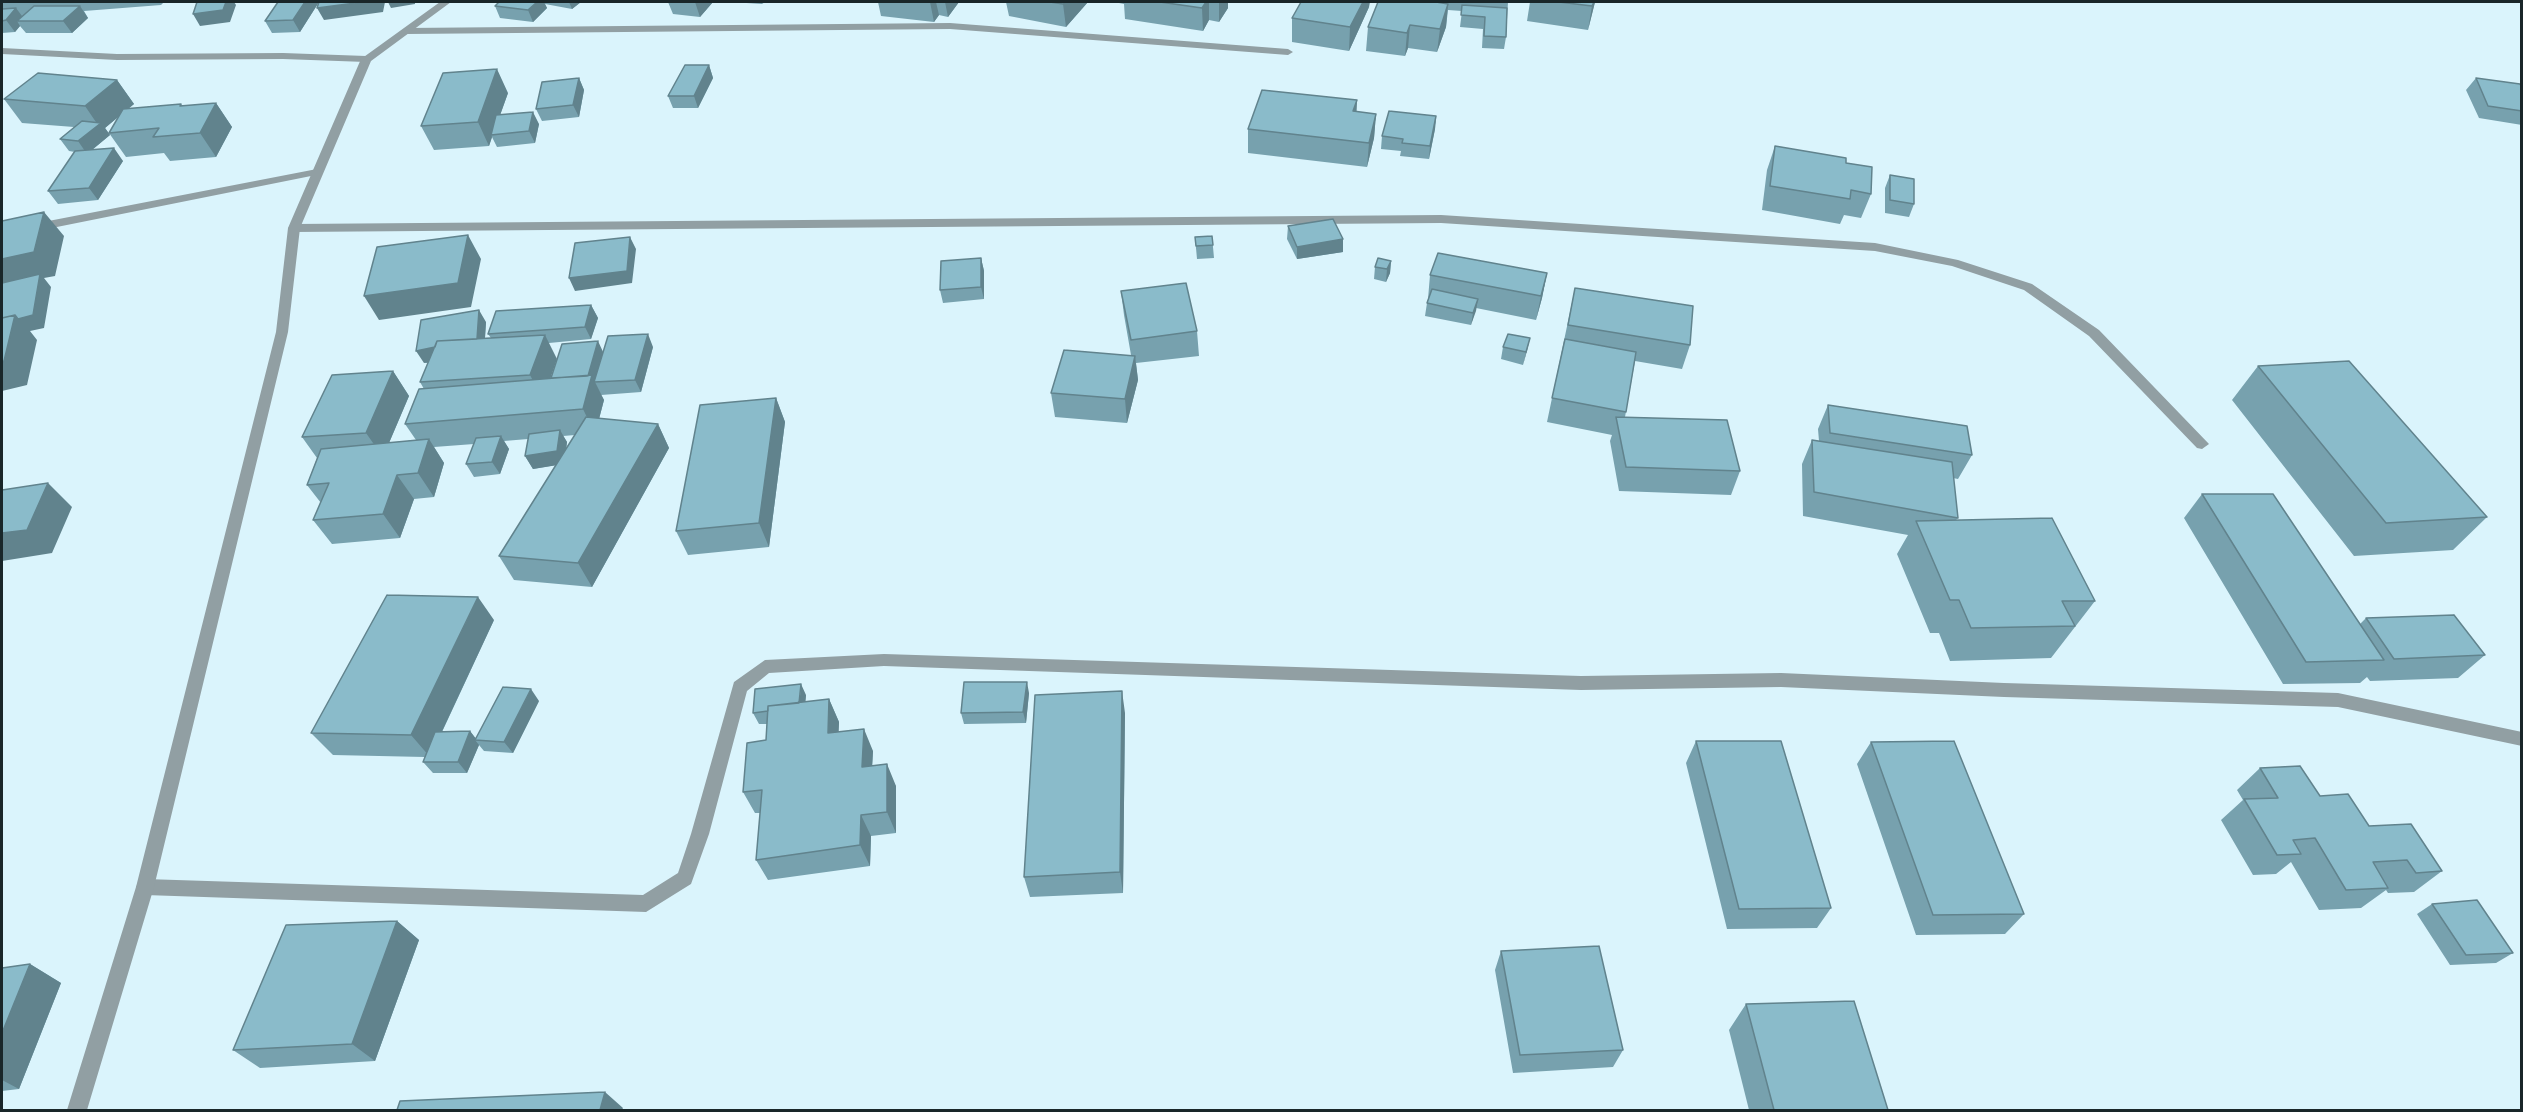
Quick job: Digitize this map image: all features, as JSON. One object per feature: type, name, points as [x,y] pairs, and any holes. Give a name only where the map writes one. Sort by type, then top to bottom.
[{"type":"street","points":[[77,1110],[145,886],[282,332],[294,228],[366,59],[446,2]]},
{"type":"street","points":[[407,31],[950,26],[1288,52]]},
{"type":"street","points":[[2,51],[117,57],[283,56],[366,59]]},
{"type":"street","points":[[2,234],[317,172]]},
{"type":"street","points":[[294,228],[1441,219],[1875,247],[1954,263],[2028,287],[2094,333],[2202,444]]},
{"type":"street","points":[[145,886],[646,904],[685,878],[700,834],[740,687],[765,667],[836,662],[896,660],[1581,683],[1781,680],[2004,690],[2338,700],[2522,739]]},
{"type":"building","points":[[197,2],[226,2],[223,10],[193,14]]},
{"type":"building","points":[[278,2],[305,2],[293,20],[265,21]]},
{"type":"building","points":[[319,2],[363,2],[317,8]]},
{"type":"building","points":[[499,2],[537,2],[528,10],[495,6]]},
{"type":"building","points":[[1160,2],[1206,2],[1202,8]]},
{"type":"building","points":[[1301,2],[1363,2],[1350,27],[1292,18]]},
{"type":"building","points":[[1378,2],[1448,4],[1440,29],[1410,25],[1407,33],[1368,27]]},
{"type":"building","points":[[1559,2],[1594,2],[1592,6]]},
{"type":"building","points":[[1462,5],[1507,8],[1506,37],[1484,36],[1485,17],[1461,15]]},
{"type":"building","points":[[34,6],[80,6],[63,21],[17,21]]},
{"type":"building","points":[[16,8],[6,20],[2,21],[2,9]]},
{"type":"building","points":[[685,65],[709,65],[694,96],[668,96]]},
{"type":"building","points":[[497,69],[478,122],[421,126],[443,73]]},
{"type":"building","points":[[38,73],[117,80],[85,106],[4,99]]},
{"type":"building","points":[[579,78],[573,105],[536,109],[542,82]]},
{"type":"building","points":[[2476,78],[2520,84],[2522,111],[2488,106]]},
{"type":"building","points":[[1262,90],[1357,100],[1353,111],[1376,114],[1369,143],[1248,129]]},
{"type":"building","points":[[216,103],[200,133],[153,137],[159,128],[109,133],[123,109]]},
{"type":"building","points":[[1389,111],[1436,116],[1430,146],[1402,143],[1403,139],[1382,136]]},
{"type":"building","points":[[533,112],[529,131],[491,135],[496,115]]},
{"type":"building","points":[[82,121],[101,123],[78,141],[60,139]]},
{"type":"building","points":[[1775,146],[1846,158],[1846,163],[1872,167],[1871,194],[1851,190],[1850,199],[1770,186]]},
{"type":"building","points":[[114,148],[89,188],[48,191],[75,151]]},
{"type":"building","points":[[1890,175],[1914,179],[1914,204],[1890,200]]},
{"type":"building","points":[[44,212],[34,252],[2,259],[2,221]]},
{"type":"building","points":[[1333,219],[1343,239],[1297,247],[1288,226]]},
{"type":"building","points":[[468,235],[458,283],[364,296],[377,247]]},
{"type":"building","points":[[1212,236],[1213,245],[1196,246],[1195,237]]},
{"type":"building","points":[[630,237],[627,271],[569,278],[575,243]]},
{"type":"building","points":[[1438,253],[1547,273],[1541,296],[1430,275]]},
{"type":"building","points":[[981,258],[981,287],[940,290],[941,261]]},
{"type":"building","points":[[1378,258],[1391,261],[1387,269],[1375,267]]},
{"type":"building","points":[[40,274],[33,315],[18,319],[15,315],[2,318],[2,283]]},
{"type":"building","points":[[1186,283],[1197,331],[1131,340],[1121,291]]},
{"type":"building","points":[[1575,288],[1693,306],[1690,345],[1568,325]]},
{"type":"building","points":[[1432,289],[1478,299],[1473,313],[1427,303]]},
{"type":"building","points":[[591,305],[585,327],[488,334],[496,311]]},
{"type":"building","points":[[479,310],[477,339],[437,341],[435,347],[416,351],[421,320]]},
{"type":"building","points":[[15,315],[4,361],[2,362],[2,318]]},
{"type":"building","points":[[648,334],[635,380],[594,382],[608,336]]},
{"type":"building","points":[[1508,334],[1530,338],[1526,352],[1503,347]]},
{"type":"building","points":[[545,335],[530,375],[420,382],[437,341]]},
{"type":"building","points":[[1565,339],[1636,352],[1626,412],[1552,398]]},
{"type":"building","points":[[598,341],[588,376],[551,378],[562,344]]},
{"type":"building","points":[[1064,350],[1135,356],[1125,399],[1051,393]]},
{"type":"building","points":[[2349,361],[2487,517],[2386,523],[2258,366]]},
{"type":"building","points":[[393,371],[366,433],[302,437],[332,375]]},
{"type":"building","points":[[592,375],[583,409],[405,424],[419,389]]},
{"type":"building","points":[[776,398],[759,523],[676,531],[700,405]]},
{"type":"building","points":[[1828,405],[1967,426],[1972,455],[1830,433]]},
{"type":"building","points":[[586,417],[658,424],[578,563],[499,556]]},
{"type":"building","points":[[1616,417],[1727,420],[1740,471],[1626,467]]},
{"type":"building","points":[[560,430],[557,451],[525,456],[529,434]]},
{"type":"building","points":[[501,436],[492,462],[466,464],[476,438]]},
{"type":"building","points":[[429,439],[418,473],[397,475],[383,514],[313,520],[329,483],[307,485],[321,449]]},
{"type":"building","points":[[1812,440],[1952,462],[1958,518],[1814,492]]},
{"type":"building","points":[[48,483],[27,530],[2,533],[2,490]]},
{"type":"building","points":[[2202,494],[2273,494],[2384,660],[2306,662]]},
{"type":"building","points":[[2052,518],[2095,601],[2062,601],[2075,626],[1971,628],[1959,600],[1950,600],[1916,521]]},
{"type":"building","points":[[387,595],[478,597],[411,735],[311,733]]},
{"type":"building","points":[[2454,615],[2485,655],[2394,659],[2366,618]]},
{"type":"building","points":[[964,682],[1027,682],[1023,712],[961,713]]},
{"type":"building","points":[[801,684],[799,703],[768,706],[768,711],[753,713],[755,689]]},
{"type":"building","points":[[503,687],[531,689],[504,742],[475,740]]},
{"type":"building","points":[[1122,691],[1120,872],[1024,877],[1035,695]]},
{"type":"building","points":[[829,699],[828,733],[864,729],[862,767],[887,764],[887,812],[861,815],[860,845],[756,860],[762,790],[743,792],[747,743],[766,740],[768,706]]},
{"type":"building","points":[[470,731],[458,762],[423,762],[435,732]]},
{"type":"building","points":[[1696,741],[1781,741],[1831,908],[1739,909]]},
{"type":"building","points":[[1954,741],[2024,914],[1933,915],[1871,742]]},
{"type":"building","points":[[2300,766],[2320,796],[2348,794],[2369,826],[2411,824],[2442,871],[2416,873],[2407,860],[2373,862],[2388,888],[2346,890],[2315,838],[2293,840],[2301,854],[2277,855],[2244,799],[2278,798],[2260,768]]},
{"type":"building","points":[[2477,900],[2513,953],[2466,955],[2432,904]]},
{"type":"building","points":[[397,921],[352,1044],[233,1050],[286,925]]},
{"type":"building","points":[[1599,946],[1623,1050],[1520,1055],[1501,951]]},
{"type":"building","points":[[30,964],[2,1033],[2,968]]},
{"type":"building","points":[[1854,1001],[1888,1110],[1774,1110],[1746,1004]]},
{"type":"building","points":[[605,1092],[600,1110],[397,1110],[400,1101]]}]
